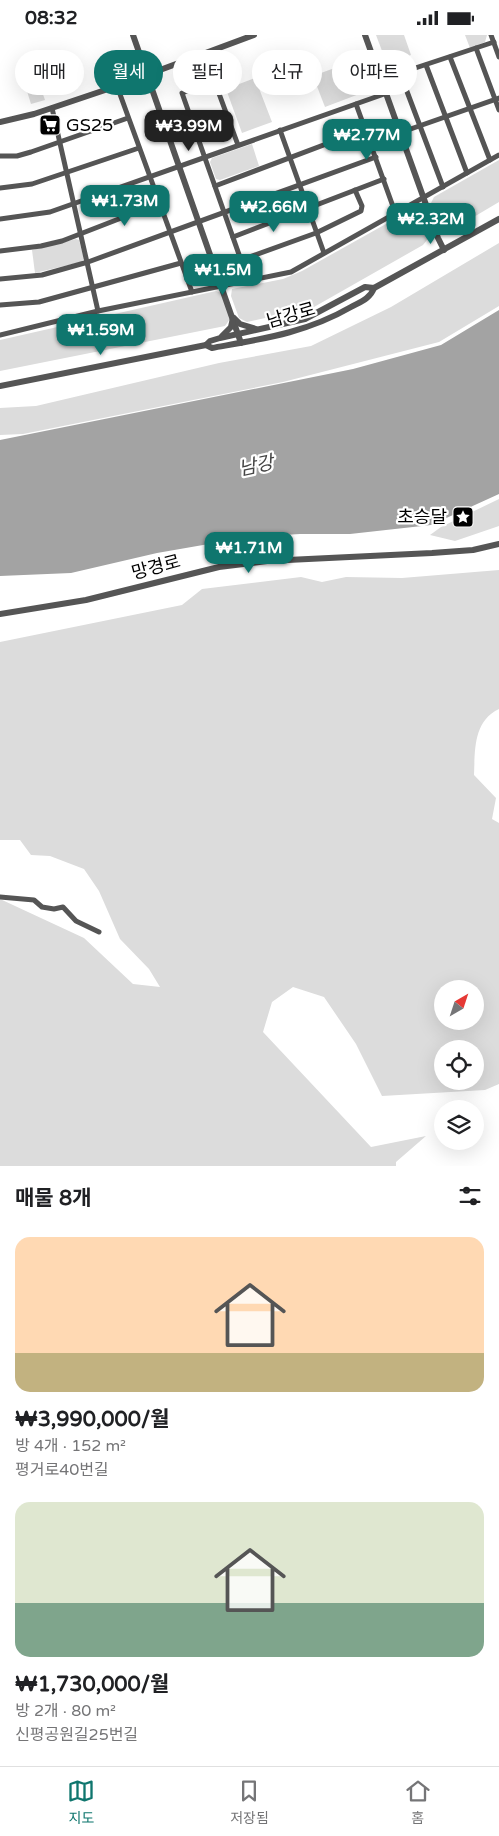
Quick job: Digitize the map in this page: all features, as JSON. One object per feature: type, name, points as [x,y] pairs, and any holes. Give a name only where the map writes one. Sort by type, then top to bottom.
[{"type":"street","points":[[133,35],[138,50]]},
{"type":"street","points":[[212,50],[254,35]]},
{"type":"street","points":[[365,35],[371,50]]},
{"type":"street","points":[[491,35],[499,57]]},
{"type":"street","points":[[417,68],[494,42]]},
{"type":"street","points":[[476,48],[497,99],[499,110]]},
{"type":"street","points":[[450,57],[490,160]]},
{"type":"street","points":[[426,65],[467,173]]},
{"type":"street","points":[[0,122],[52,108],[94,94]]},
{"type":"street","points":[[120,95],[192,293]]},
{"type":"street","points":[[153,95],[223,285],[241,343]]},
{"type":"street","points":[[183,95],[248,280]]},
{"type":"street","points":[[220,95],[238,145]]},
{"type":"street","points":[[0,219],[50,212],[381,95]]},
{"type":"street","points":[[387,95],[444,249]]},
{"type":"street","points":[[408,95],[443,187]]},
{"type":"street","points":[[402,132],[497,99]]},
{"type":"street","points":[[356,104],[395,212]]},
{"type":"street","points":[[52,108],[98,311]]},
{"type":"street","points":[[0,156],[17,156],[128,118]]},
{"type":"street","points":[[280,129],[324,253]]},
{"type":"street","points":[[215,186],[366,129]]},
{"type":"street","points":[[0,188],[32,184],[140,148]]},
{"type":"street","points":[[0,335],[98,311],[291,272],[499,155]]},
{"type":"street","points":[[0,279],[42,275],[88,262],[376,157]]},
{"type":"street","points":[[233,237],[308,210],[384,179]]},
{"type":"street","points":[[241,260],[316,233],[361,211],[362,206],[355,190]]},
{"type":"street","points":[[0,251],[40,246],[81,234],[160,203]]},
{"type":"street","name":"남강로","points":[[0,386],[206,345],[210,341],[239,333],[305,319],[365,287],[374,288],[499,219]]},
{"type":"street","points":[[0,305],[39,302],[181,263]]},
{"type":"street","name":"남강로","points":[[206,345],[212,348],[309,328],[334,317],[371,296],[374,288]]},
{"type":"street","points":[[233,317],[240,324],[257,329]]},
{"type":"street","points":[[220,338],[231,327],[233,317]]},
{"type":"street","name":"망경로","points":[[0,614],[86,600],[219,567],[267,561],[473,550],[499,544]]},
{"type":"street","points":[[0,897],[34,900],[42,907],[54,909],[63,907],[76,921],[99,932]]},
{"type":"shaded area","points":[[376,35],[404,35],[409,50],[382,50]]},
{"type":"shaded area","points":[[465,35],[487,35],[485,42],[470,48]]},
{"type":"shaded area","points":[[332,69],[332,95],[357,95],[325,107],[320,95],[322,95],[322,73]]},
{"type":"shaded area","points":[[252,79],[252,95],[262,95],[272,122],[242,133],[228,95],[242,95],[242,83]]},
{"type":"shaded area","points":[[28,95],[43,95],[45,100],[31,104]]},
{"type":"shaded area","points":[[252,144],[259,166],[220,180],[216,179],[210,162],[212,158]]},
{"type":"shaded area","points":[[499,160],[499,202],[450,231],[443,230],[431,203],[434,197]]},
{"type":"shaded area","points":[[418,206],[421,207],[429,227],[429,236],[423,245],[314,307],[247,322],[239,318],[231,296],[232,289],[283,279],[302,271]]},
{"type":"shaded area","points":[[76,239],[79,240],[84,259],[81,262],[35,273],[32,250]]},
{"type":"shaded area","points":[[499,243],[499,306],[439,342],[283,382],[23,434],[0,435],[0,408],[36,406],[219,363],[311,346],[391,307]]},
{"type":"shaded area","points":[[216,291],[222,293],[230,319],[225,326],[0,371],[0,340]]},
{"type":"shaded area","points":[[499,499],[499,526],[455,541],[430,535],[441,527]]},
{"type":"shaded area","points":[[499,570],[499,709],[484,721],[480,729],[475,747],[474,775],[496,798],[492,819],[499,823],[499,1084],[485,1090],[382,1096],[356,1044],[324,997],[293,987],[272,1002],[263,1032],[371,1147],[426,1136],[396,1162],[396,1166],[0,1166],[0,899],[84,938],[133,984],[160,987],[149,969],[120,939],[99,891],[84,869],[50,856],[31,855],[20,840],[0,840],[0,642],[182,605],[202,589],[301,577],[322,582],[346,577],[402,578]]},
{"type":"water","name":"남강","points":[[499,310],[499,494],[431,525],[350,534],[249,537],[157,553],[71,573],[0,576],[0,440],[353,369],[441,345]]},
{"type":"place","name":"GS25","points":[[50,125]]},
{"type":"place","name":"초승달","points":[[463,517]]}]
